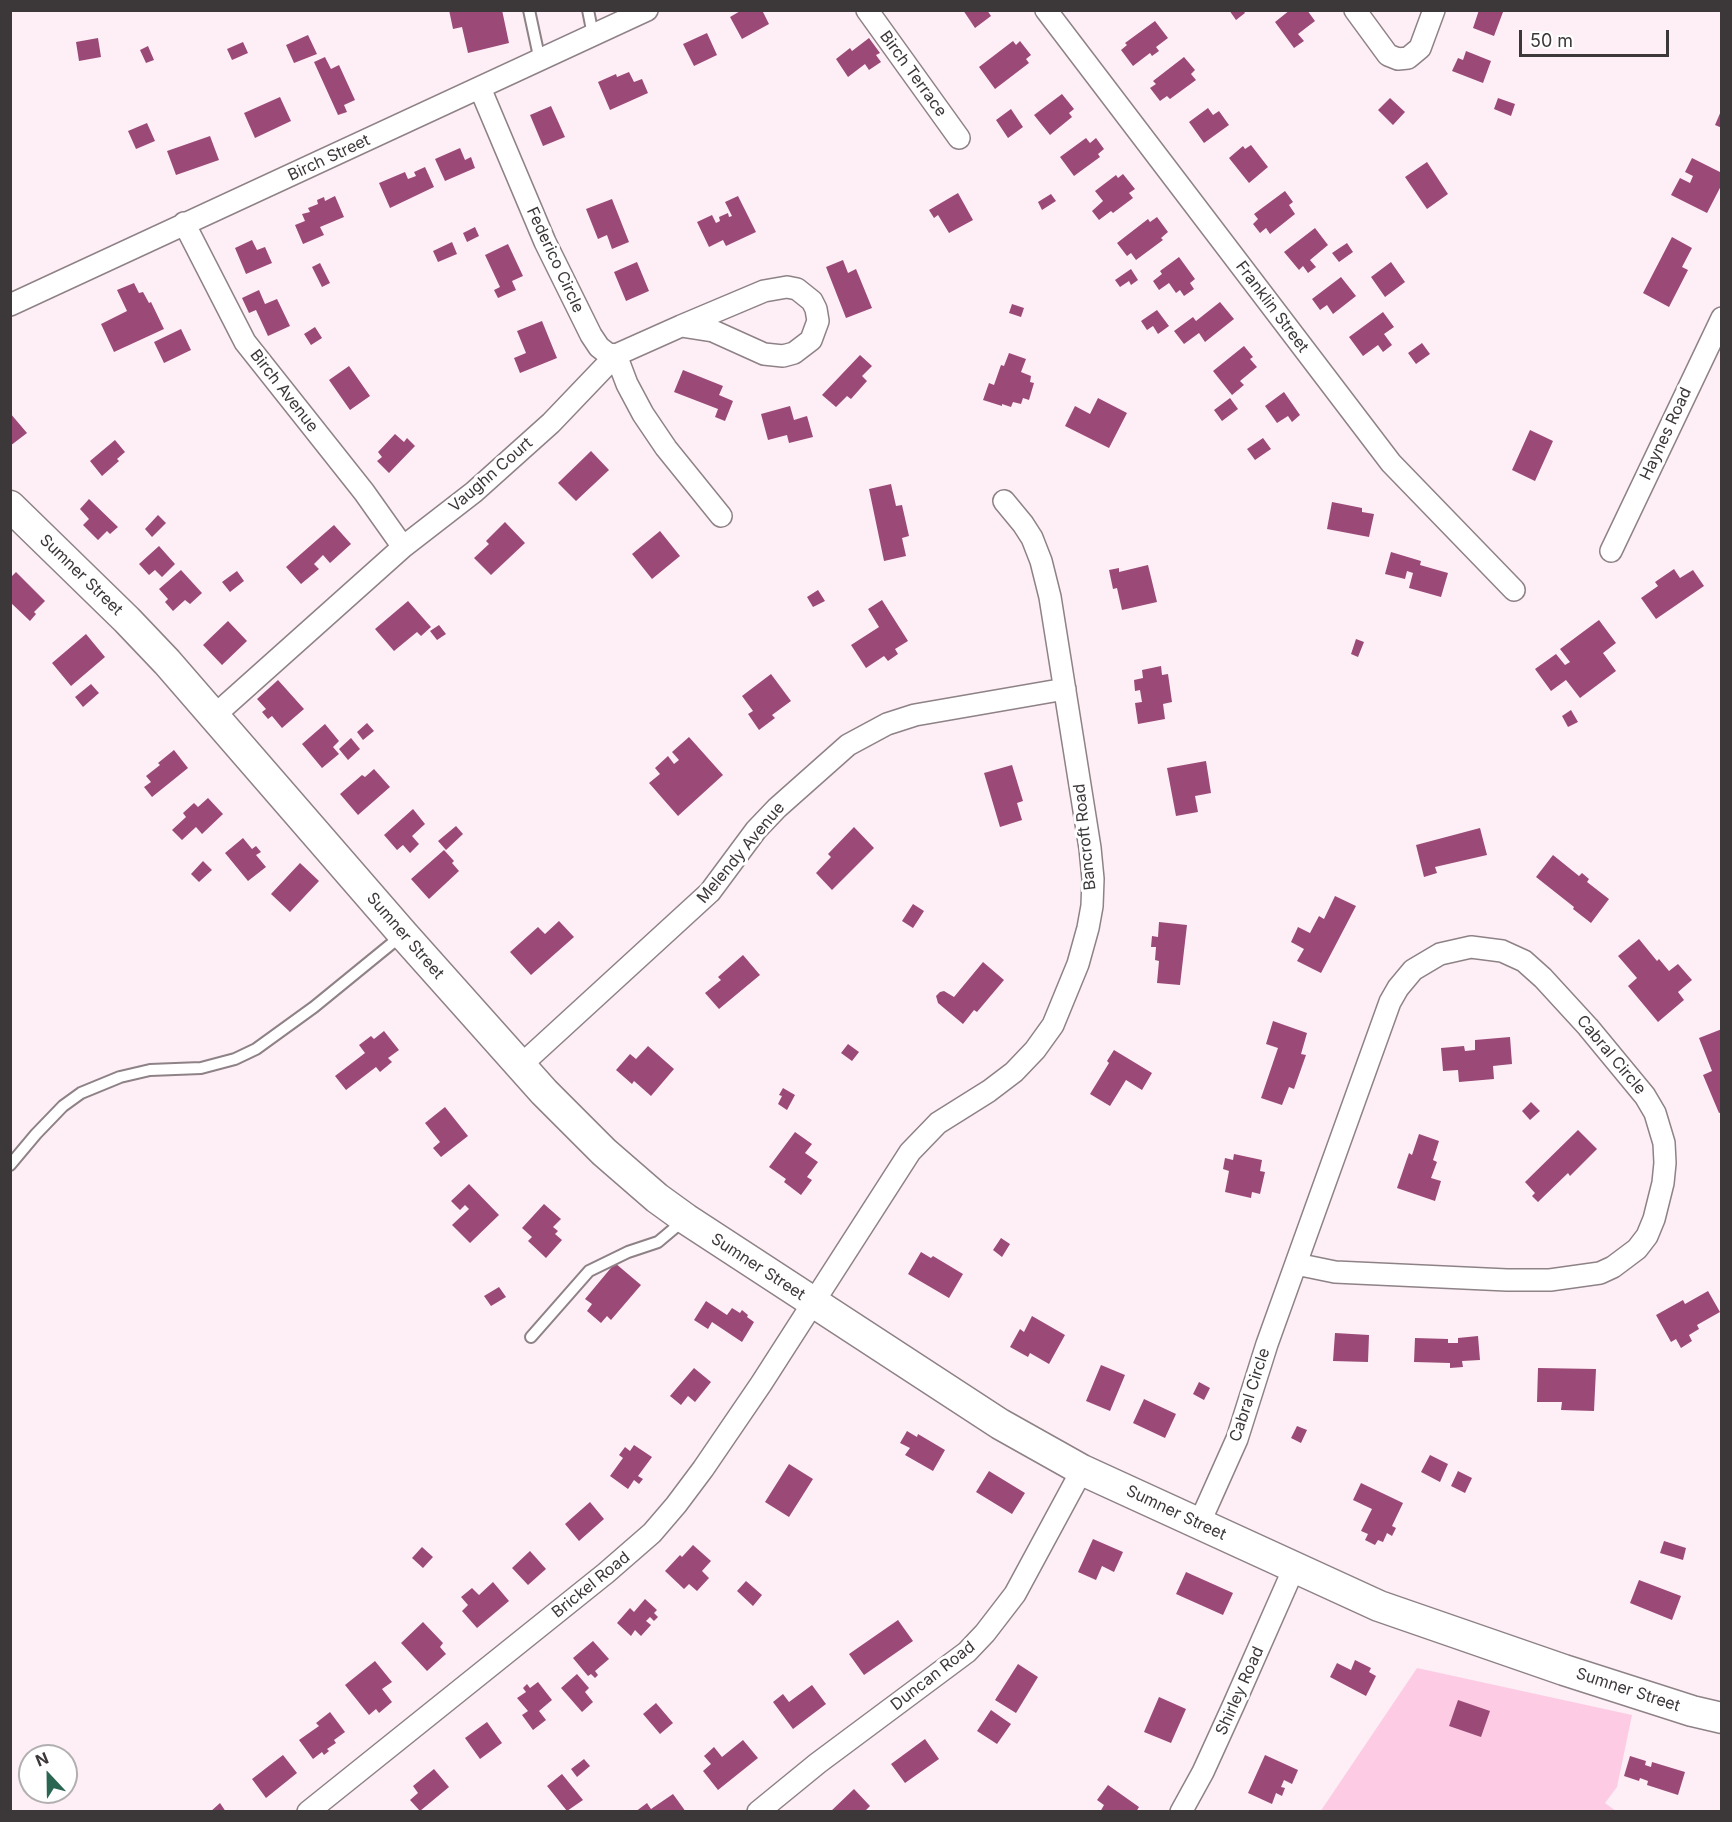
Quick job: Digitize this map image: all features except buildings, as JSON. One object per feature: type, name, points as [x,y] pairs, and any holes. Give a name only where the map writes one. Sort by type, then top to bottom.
[{"type":"main road","name":"Sumner Street","points":[[10,506],[127,620],[215,715],[403,934],[566,1116],[657,1198],[686,1219],[1000,1424],[1082,1470],[1294,1568],[1390,1609],[1564,1670],[1692,1711],[1722,1718]]},
{"type":"street","name":"Birch Street","points":[[10,305],[647,10]]},
{"type":"street","name":"Birch Terrace","points":[[867,10],[959,138]]},
{"type":"street","name":"Franklin Street","points":[[1047,10],[1391,463],[1514,590]]},
{"type":"street","points":[[1355,10],[1388,55],[1398,59],[1408,57],[1420,48],[1434,10]]},
{"type":"street","name":"Federico Circle","points":[[480,88],[545,242],[591,335],[599,347],[608,354],[616,355]]},
{"type":"street","name":"Birch Avenue","points":[[184,224],[245,342],[364,492],[403,547]]},
{"type":"street","points":[[681,326],[698,327],[753,351],[783,356],[794,353],[811,340],[818,321],[816,309],[812,301],[797,289],[787,287],[764,291],[681,326],[616,355],[627,384],[643,414],[666,448],[721,516]]},
{"type":"street","name":"Haynes Road","points":[[1611,551],[1722,318]]},
{"type":"street","name":"Vaughn Court","points":[[215,715],[403,547],[474,492],[551,423],[616,355]]},
{"type":"street","name":"Bancroft Road","points":[[814,1303],[910,1152],[938,1123],[1002,1082],[1025,1062],[1053,1025],[1066,996],[1088,928],[1093,879],[1090,848],[1050,597],[1041,561],[1023,524],[1004,501]]},
{"type":"street","name":"Melendy Avenue","points":[[520,1066],[710,892],[756,830],[777,808],[848,745],[874,730],[915,714],[1065,689]]},
{"type":"street","name":"Cabral Circle","points":[[1199,1524],[1237,1439],[1267,1344],[1390,1002],[1402,982],[1413,970],[1440,954],[1463,948],[1479,947],[1502,951],[1524,961],[1543,978],[1588,1027],[1645,1096],[1655,1113],[1664,1143],[1665,1163],[1663,1183],[1654,1219],[1647,1236],[1637,1249],[1626,1259],[1600,1273],[1569,1279],[1529,1280],[1335,1272],[1296,1264]]},
{"type":"street","name":"Brickel Road","points":[[308,1812],[606,1573],[652,1533],[713,1455],[814,1303]]},
{"type":"street","name":"Duncan Road","points":[[758,1812],[818,1763],[949,1667],[973,1646],[1015,1594],[1082,1470]]},
{"type":"street","name":"Shirley Road","points":[[1181,1812],[1230,1714],[1294,1568]]},
{"type":"lane","points":[[529,10],[540,61]]},
{"type":"lane","points":[[588,10],[593,35]]},
{"type":"lane","points":[[10,1165],[63,1106],[81,1093],[120,1077],[150,1070],[201,1068],[235,1059],[256,1049],[314,1007],[403,934]]},
{"type":"lane","points":[[531,1337],[590,1271],[627,1252],[658,1242],[686,1219]]},
{"type":"shaded area","points":[[1417,1668],[1632,1715],[1617,1787],[1605,1803],[1616,1811],[1320,1812]]}]
